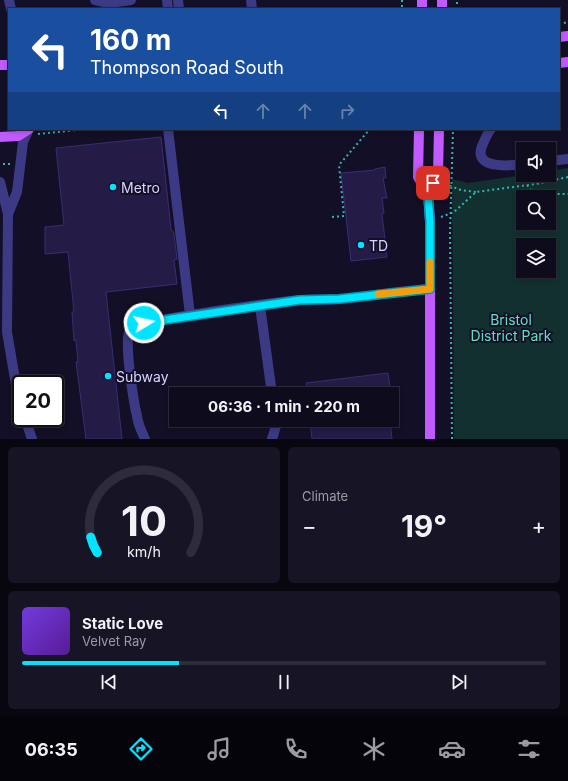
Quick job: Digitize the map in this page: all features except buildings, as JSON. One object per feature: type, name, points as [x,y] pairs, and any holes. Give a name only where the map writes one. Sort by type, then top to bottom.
[{"type":"main road","points":[[0,137],[18,136],[27,130]]},
{"type":"main road","points":[[419,130],[418,177],[428,194],[430,222],[430,439]]},
{"type":"main road","points":[[428,194],[438,173],[439,130]]},
{"type":"street","points":[[95,0],[116,5],[131,0]]},
{"type":"street","points":[[8,214],[17,192],[23,142],[29,130]]},
{"type":"street","points":[[168,130],[190,315]]},
{"type":"street","points":[[490,130],[487,134],[480,152],[481,158],[486,163],[509,166],[516,165]]},
{"type":"street","points":[[556,155],[568,154]]},
{"type":"street","points":[[493,164],[516,159]]},
{"type":"street","points":[[556,160],[568,159]]},
{"type":"street","points":[[0,182],[8,214],[7,332],[14,375]]},
{"type":"street","points":[[146,439],[137,416],[128,356],[128,333],[131,328],[144,323],[190,315],[300,300],[339,299],[430,289]]},
{"type":"street","points":[[260,306],[271,387]]},
{"type":"street","points":[[28,427],[32,439]]},
{"type":"street","points":[[272,439],[276,427]]},
{"type":"path","points":[[34,140],[38,134],[76,130]]},
{"type":"path","points":[[332,217],[344,216],[339,165],[369,130]]},
{"type":"path","points":[[452,439],[450,186],[453,130]]},
{"type":"path","points":[[3,164],[12,164]]},
{"type":"path","points":[[444,183],[450,186],[476,192],[527,185],[568,176]]},
{"type":"path","points":[[527,185],[534,194],[568,194]]},
{"type":"path","points":[[430,222],[450,213],[476,192]]},
{"type":"green space","name":"Bristol District Park","points":[[568,168],[568,439],[454,439],[452,179],[468,183],[516,176],[516,182],[556,182],[556,170]]},
{"type":"slow traffic","points":[[378,294],[430,289],[430,262]]},
{"type":"place","name":"Metro","points":[[113,187]]},
{"type":"place","name":"TD","points":[[361,245]]},
{"type":"place","name":"Subway","points":[[108,376]]},
{"type":"route","points":[[144,323],[190,315],[300,300],[339,299],[398,291],[430,289],[430,222],[428,194],[433,183]]}]
